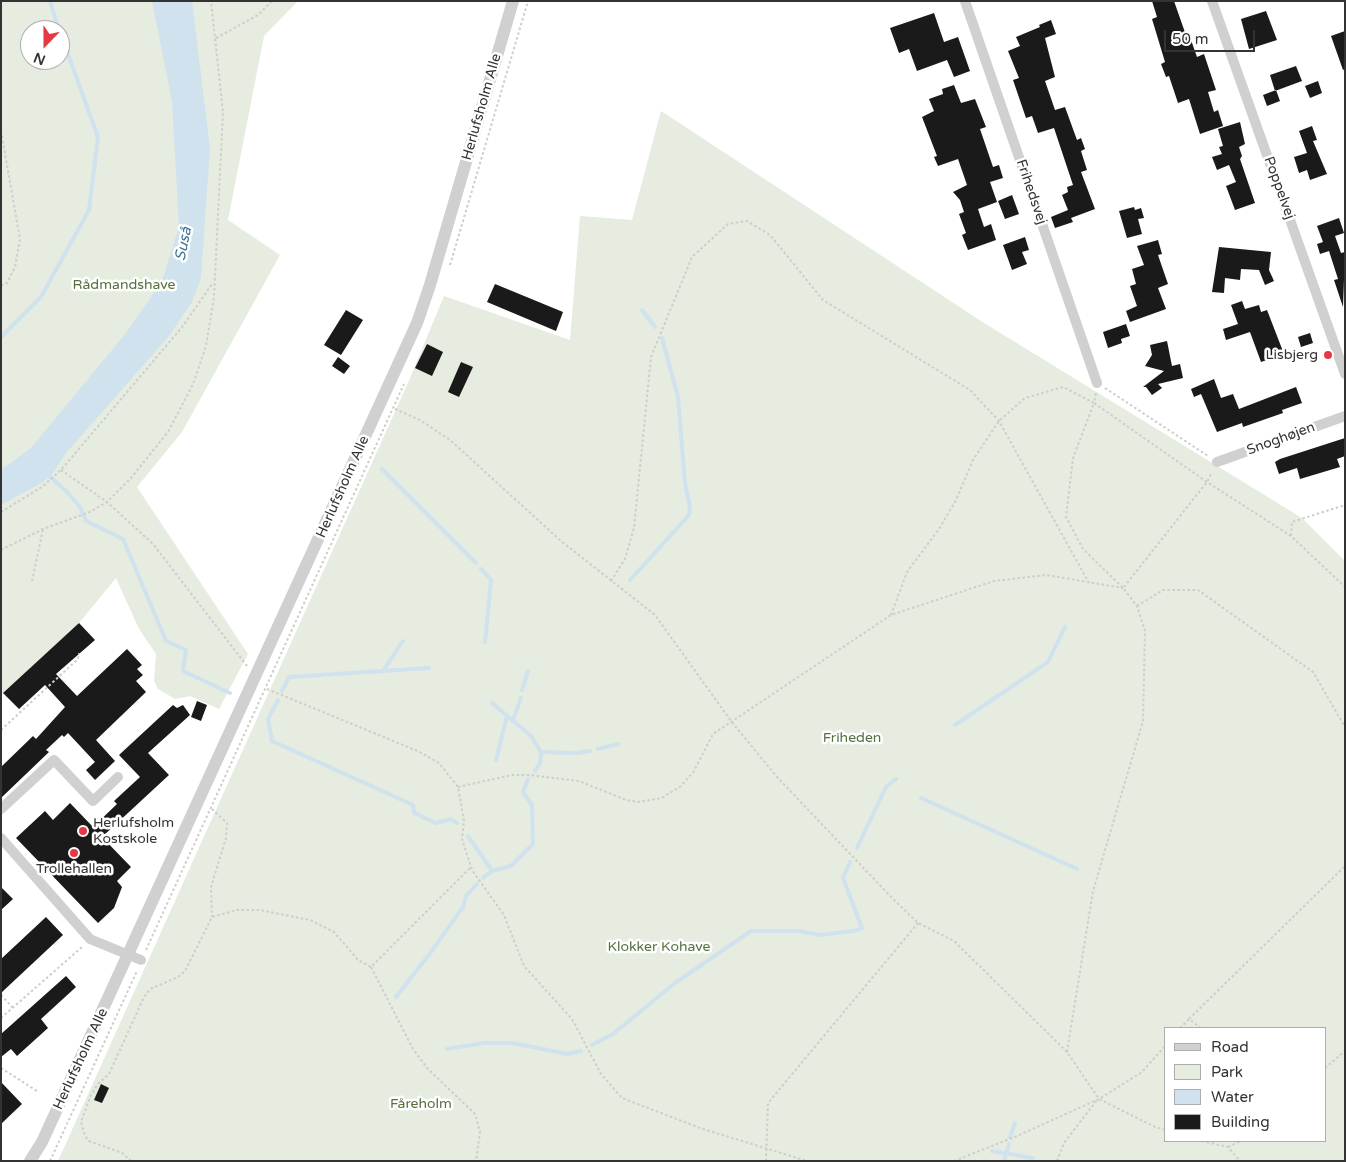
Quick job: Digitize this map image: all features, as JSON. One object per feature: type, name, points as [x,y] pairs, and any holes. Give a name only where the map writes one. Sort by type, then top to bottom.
[{"type":"street","name":"Herlufsholm Alle","points":[[30,1161],[42,1142],[417,323],[513,1]]},
{"type":"street","name":"Frihedsvej","points":[[964,1],[1097,383]]},
{"type":"street","name":"Poppelvej","points":[[1212,1],[1345,374]]},
{"type":"street","name":"Snoghøjen","points":[[1217,462],[1345,416]]},
{"type":"street","points":[[1,809],[54,760],[92,801],[118,777]]},
{"type":"street","points":[[1,838],[90,939],[142,960]]},
{"type":"path","points":[[1,550],[43,529],[79,517],[107,502],[131,478],[168,432],[193,384],[206,346],[214,297],[213,283],[223,112],[211,1]]},
{"type":"path","points":[[216,38],[258,15],[272,1]]},
{"type":"path","points":[[1,131],[20,239],[15,266],[6,283],[1,286]]},
{"type":"path","points":[[612,581],[625,559],[634,528],[651,357],[692,257],[728,224],[747,221],[770,235],[823,300],[970,390],[1000,421],[1089,583]]},
{"type":"path","points":[[1,512],[42,487],[57,475],[183,326],[213,283]]},
{"type":"path","points":[[1067,1052],[1094,891],[1143,721],[1145,631],[1136,606],[1123,588],[1083,549],[1066,517],[1073,458],[1094,403],[1097,383],[1217,462],[1206,482],[1123,588]]},
{"type":"path","points":[[891,615],[907,572],[939,529],[956,500],[973,460],[1000,421],[1025,398],[1063,387],[1094,403],[1206,482],[1291,536],[1345,587]]},
{"type":"path","points":[[380,405],[420,420],[450,440],[561,541],[655,615],[731,721],[778,777],[893,899],[918,923],[954,940],[1067,1052],[1098,1098],[1164,1130]]},
{"type":"path","points":[[61,470],[107,502],[153,544],[266,689],[439,763],[458,787],[464,821],[462,839],[471,867],[504,915],[524,966],[572,1019],[601,1074],[622,1098],[700,1128],[807,1161]]},
{"type":"path","points":[[1291,536],[1292,522],[1345,505]]},
{"type":"path","points":[[32,581],[43,529]]},
{"type":"path","points":[[458,787],[512,775],[529,775],[579,781],[626,800],[638,802],[662,798],[681,786],[694,771],[713,734],[891,615],[994,582],[1046,575],[1123,588]]},
{"type":"path","points":[[1136,606],[1162,590],[1198,590],[1312,672],[1345,727]]},
{"type":"path","points":[[1,730],[78,658],[79,653]]},
{"type":"path","points":[[131,1161],[122,1153],[89,1141],[85,1136],[81,1122],[91,1095],[98,1084],[109,1074],[144,997],[150,989],[178,977],[185,971],[212,917],[211,888],[226,838],[227,823],[211,808]]},
{"type":"path","points":[[1181,1027],[1345,866]]},
{"type":"path","points":[[371,966],[471,867]]},
{"type":"path","points":[[212,917],[237,910],[260,910],[310,920],[334,932],[358,960],[371,966],[413,1049],[428,1069],[475,1114],[480,1132],[476,1161]]},
{"type":"path","points":[[766,1161],[768,1103],[918,923]]},
{"type":"path","points":[[1,1018],[90,939]]},
{"type":"path","points":[[1,995],[13,1008]]},
{"type":"path","points":[[1189,1019],[1200,1027]]},
{"type":"path","points":[[954,1161],[1017,1136],[1098,1098],[1142,1072],[1164,1047]]},
{"type":"path","points":[[1326,1067],[1345,1051]]},
{"type":"path","points":[[1,1068],[37,1091]]},
{"type":"path","points":[[1057,1161],[1064,1143],[1098,1098]]},
{"type":"path","points":[[1206,1142],[1228,1148],[1240,1161]]},
{"type":"path","points":[[1228,1148],[1239,1142]]},
{"type":"green space","name":"Rådmandshave","points":[[1,1],[298,1],[264,36],[228,220],[280,255],[182,432],[137,487],[248,654],[219,709],[190,696],[175,699],[158,689],[154,681],[156,654],[139,629],[116,578],[79,623],[1,695]]},
{"type":"green space","name":"Friheden","points":[[661,111],[984,323],[1302,518],[1345,561],[1345,1161],[58,1161],[407,385],[444,296],[570,340],[580,216],[632,220]]},
{"type":"water","name":"Suså","points":[[152,1],[192,1],[210,148],[201,278],[192,302],[169,336],[66,453],[52,474],[43,482],[1,505],[1,470],[31,448],[126,333],[162,281],[179,227],[172,102]]},
{"type":"building","points":[[1152,1],[1174,1],[1188,41],[1191,40],[1197,57],[1204,54],[1216,90],[1208,92],[1214,112],[1218,110],[1223,126],[1200,134],[1189,99],[1178,103],[1169,76],[1166,77],[1161,64],[1165,62],[1152,19],[1157,17]]},
{"type":"building","points":[[1266,11],[1277,40],[1249,49],[1241,19]]},
{"type":"building","points":[[934,13],[944,42],[958,37],[970,71],[954,77],[947,60],[917,71],[909,49],[899,53],[890,28]]},
{"type":"building","points":[[1051,20],[1056,34],[1045,38],[1055,77],[1045,81],[1055,110],[1065,107],[1077,140],[1081,138],[1085,149],[1081,151],[1087,170],[1081,172],[1095,209],[1071,218],[1073,222],[1055,228],[1051,217],[1068,210],[1062,195],[1068,192],[1067,187],[1073,185],[1054,128],[1038,133],[1032,116],[1026,118],[1013,80],[1019,78],[1008,51],[1020,46],[1016,37]]},
{"type":"building","points":[[1345,31],[1345,69],[1343,70],[1331,36]]},
{"type":"building","points":[[1296,66],[1302,81],[1275,91],[1270,75]]},
{"type":"building","points":[[1318,81],[1322,93],[1310,98],[1305,86]]},
{"type":"building","points":[[954,85],[961,103],[975,99],[986,127],[980,129],[993,167],[999,165],[1003,178],[990,182],[997,202],[978,209],[984,227],[991,224],[996,240],[968,250],[962,235],[966,233],[959,214],[964,212],[960,200],[953,192],[967,185],[958,159],[938,166],[934,157],[937,156],[922,117],[934,111],[929,99],[943,94],[942,89]]},
{"type":"building","points":[[1276,90],[1280,101],[1267,106],[1263,95]]},
{"type":"building","points":[[1240,122],[1245,144],[1239,147],[1242,156],[1240,159],[1255,203],[1235,210],[1226,186],[1236,182],[1229,165],[1217,170],[1212,157],[1222,154],[1219,147],[1223,146],[1218,129]]},
{"type":"building","points":[[1312,126],[1317,140],[1313,141],[1327,174],[1310,180],[1307,170],[1299,173],[1294,157],[1307,153],[1299,131]]},
{"type":"building","points":[[1012,195],[1019,214],[1005,219],[998,201]]},
{"type":"building","points":[[1134,207],[1135,210],[1141,208],[1144,218],[1138,219],[1142,234],[1127,238],[1119,211]]},
{"type":"building","points":[[1339,218],[1344,233],[1335,236],[1341,253],[1345,252],[1343,307],[1334,280],[1338,279],[1329,251],[1320,254],[1317,244],[1323,242],[1317,226]]},
{"type":"building","points":[[1025,237],[1029,250],[1022,252],[1027,264],[1012,270],[1003,245]]},
{"type":"building","points":[[1158,240],[1162,254],[1158,255],[1168,284],[1158,288],[1166,309],[1130,322],[1126,311],[1137,306],[1130,286],[1136,284],[1132,269],[1144,265],[1137,246]]},
{"type":"building","points":[[1219,247],[1271,252],[1269,270],[1274,281],[1265,285],[1259,270],[1241,269],[1240,280],[1225,278],[1224,293],[1212,292]]},
{"type":"building","points":[[495,284],[563,312],[556,331],[487,302]]},
{"type":"building","points":[[1242,301],[1245,309],[1259,305],[1261,312],[1267,310],[1284,354],[1261,362],[1250,332],[1226,340],[1223,329],[1238,324],[1231,305]]},
{"type":"building","points":[[346,310],[363,320],[341,355],[324,345]]},
{"type":"building","points":[[1126,324],[1130,336],[1121,339],[1122,343],[1108,348],[1103,332]]},
{"type":"building","points":[[1310,333],[1313,343],[1301,347],[1298,337]]},
{"type":"building","points":[[1167,341],[1172,366],[1180,364],[1183,378],[1158,384],[1162,388],[1152,395],[1146,387],[1143,387],[1164,371],[1145,366],[1152,355],[1150,345]]},
{"type":"building","points":[[427,344],[443,352],[432,376],[415,368]]},
{"type":"building","points":[[338,357],[350,366],[344,374],[332,366]]},
{"type":"building","points":[[461,362],[473,367],[459,397],[448,392]]},
{"type":"building","points":[[1214,379],[1221,398],[1233,394],[1239,409],[1296,387],[1302,403],[1282,410],[1283,413],[1243,427],[1242,423],[1217,432],[1201,394],[1194,397],[1191,389]]},
{"type":"building","points":[[1345,438],[1345,456],[1337,459],[1340,467],[1300,479],[1297,468],[1279,474],[1275,462],[1280,459]]},
{"type":"building","points":[[79,623],[95,640],[56,674],[77,696],[127,649],[142,665],[137,669],[143,675],[136,681],[146,692],[96,740],[115,761],[95,780],[86,770],[95,762],[68,733],[64,737],[62,735],[46,750],[49,752],[1,798],[1,767],[33,736],[36,739],[65,707],[45,685],[19,709],[3,693]]},
{"type":"building","points":[[197,701],[207,705],[201,721],[191,717]]},
{"type":"building","name":"Trollehallen","points":[[173,705],[177,708],[183,705],[190,715],[148,753],[169,775],[102,837],[131,867],[117,881],[122,887],[114,908],[98,923],[16,838],[45,811],[53,820],[70,803],[93,827],[117,804],[114,801],[140,777],[119,755]]},
{"type":"building","points":[[1,887],[13,899],[1,910]]},
{"type":"building","points":[[46,917],[63,935],[1,993],[1,959]]},
{"type":"building","points":[[66,976],[76,987],[41,1019],[48,1028],[17,1056],[11,1049],[1,1057],[1,1034]]},
{"type":"building","points":[[1,1082],[22,1104],[1,1124]]},
{"type":"building","points":[[101,1084],[109,1088],[102,1103],[94,1100]]},
{"type":"waterway","points":[[50,1],[56,20]]},
{"type":"waterway","points":[[1,337],[41,297],[89,210],[98,137],[70,60]]},
{"type":"waterway","points":[[642,310],[655,327]]},
{"type":"waterway","points":[[630,580],[689,515],[690,508],[685,483],[678,397],[662,338]]},
{"type":"waterway","points":[[382,469],[476,563]]},
{"type":"waterway","points":[[47,474],[80,507],[86,521],[123,539],[166,641],[186,650],[183,671],[230,693]]},
{"type":"waterway","points":[[481,569],[491,580],[485,642]]},
{"type":"waterway","points":[[955,725],[1048,662],[1065,627]]},
{"type":"waterway","points":[[383,671],[403,641]]},
{"type":"waterway","points":[[282,691],[289,677],[429,668]]},
{"type":"waterway","points":[[522,690],[528,671]]},
{"type":"waterway","points":[[513,720],[521,698]]},
{"type":"waterway","points":[[278,700],[268,719],[272,741],[413,805],[414,813],[436,823],[451,819],[457,823]]},
{"type":"waterway","points":[[492,703],[531,736],[541,752],[540,763],[535,771]]},
{"type":"waterway","points":[[496,760],[507,716]]},
{"type":"waterway","points":[[598,749],[618,744]]},
{"type":"waterway","points":[[541,752],[576,753],[590,751]]},
{"type":"waterway","points":[[468,836],[492,871],[511,866],[533,844],[532,805],[523,792],[528,779]]},
{"type":"waterway","points":[[857,848],[886,787],[896,779]]},
{"type":"waterway","points":[[921,798],[1077,869]]},
{"type":"waterway","points":[[592,1045],[613,1034],[675,983],[751,931],[800,931],[819,935],[854,931],[862,928],[843,878],[850,862]]},
{"type":"waterway","points":[[483,878],[492,871]]},
{"type":"waterway","points":[[396,997],[431,952],[463,907],[466,896],[477,884]]},
{"type":"waterway","points":[[447,1049],[484,1043],[512,1043],[568,1054],[581,1051]]},
{"type":"waterway","points":[[1010,1137],[1015,1123]]},
{"type":"waterway","points":[[1004,1161],[1009,1144]]},
{"type":"waterway","points":[[992,1151],[1033,1158]]},
{"type":"place","name":"Lisbjerg","points":[[1328,355]]},
{"type":"place","name":"Herlufsholm Kostskole","points":[[83,831]]},
{"type":"place","name":"Trollehallen","points":[[74,853]]},
{"type":"park label","name":"Klokker Kohave","points":[[659,947]]},
{"type":"park label","name":"Fåreholm","points":[[421,1104]]}]
